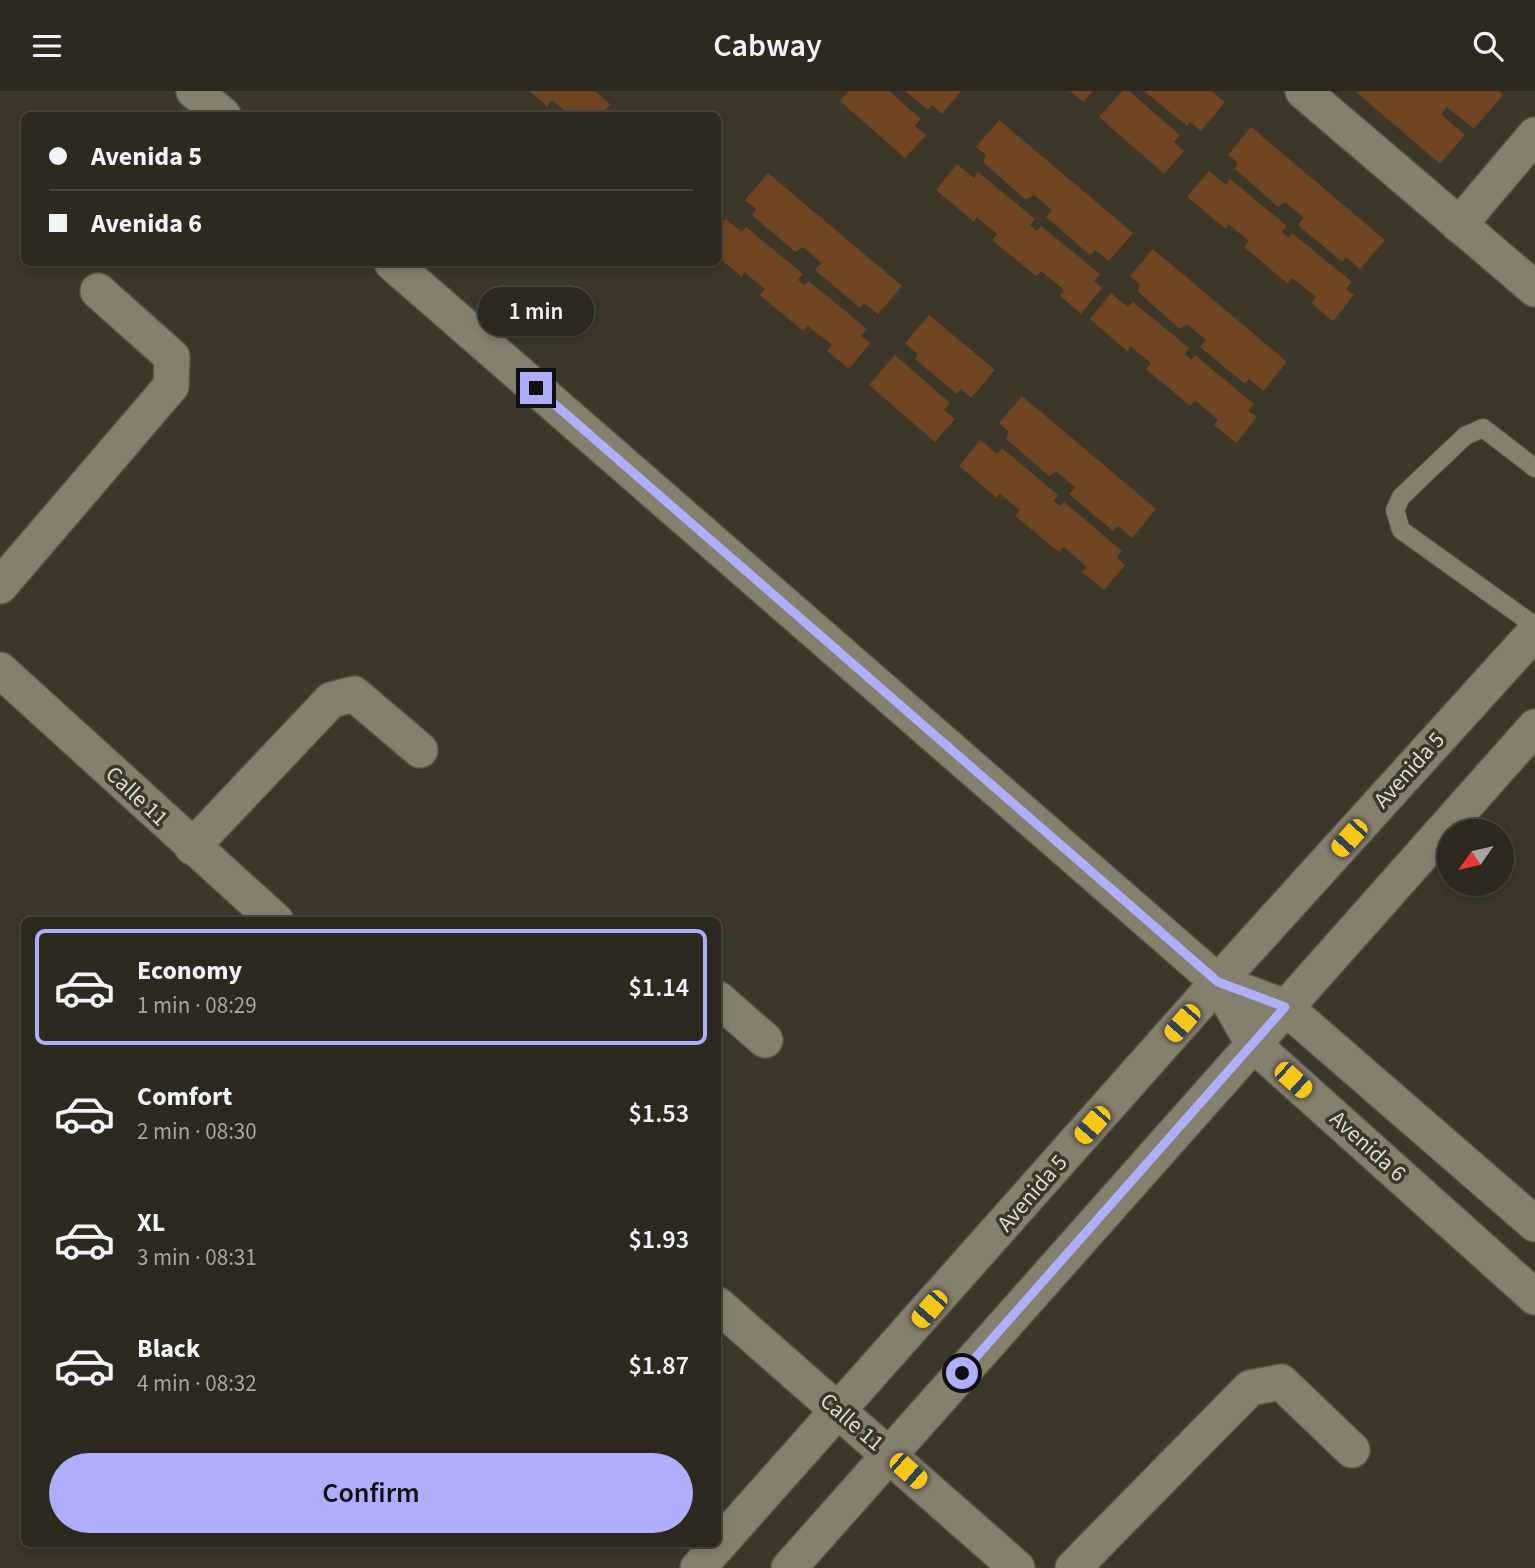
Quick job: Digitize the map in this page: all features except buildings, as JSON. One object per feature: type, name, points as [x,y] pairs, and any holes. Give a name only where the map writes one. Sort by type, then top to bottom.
[{"type":"street","points":[[194,91],[219,112]]},
{"type":"street","points":[[1303,91],[1535,289]]},
{"type":"street","points":[[1459,225],[1535,135]]},
{"type":"street","name":"Avenida 6","points":[[394,266],[1218,982],[1253,1044],[1535,1297]]},
{"type":"street","points":[[0,586],[171,386],[172,357],[98,291]]},
{"type":"street","name":"Avenida 5","points":[[721,1542],[1218,982],[1535,632]]},
{"type":"street","name":"Calle 11","points":[[0,670],[271,917]]},
{"type":"street","points":[[192,847],[331,700],[355,694],[420,750]]},
{"type":"street","points":[[789,1568],[1535,727]]},
{"type":"street","name":"Avenida 6","points":[[1218,982],[1285,1007],[1535,1224]]},
{"type":"street","points":[[721,1002],[765,1040]]},
{"type":"street","name":"Calle 11","points":[[721,1308],[1017,1568]]},
{"type":"street","points":[[1073,1568],[1250,1388],[1281,1382],[1352,1450]]},
{"type":"street","name":"Avenida 5","points":[[698,1568],[717,1547]]},
{"type":"lane","points":[[1535,468],[1483,428],[1465,436],[1401,498],[1395,510],[1401,530],[1535,626]]},
{"type":"route","points":[[536,388],[1218,982],[1285,1007],[962,1373]]}]
